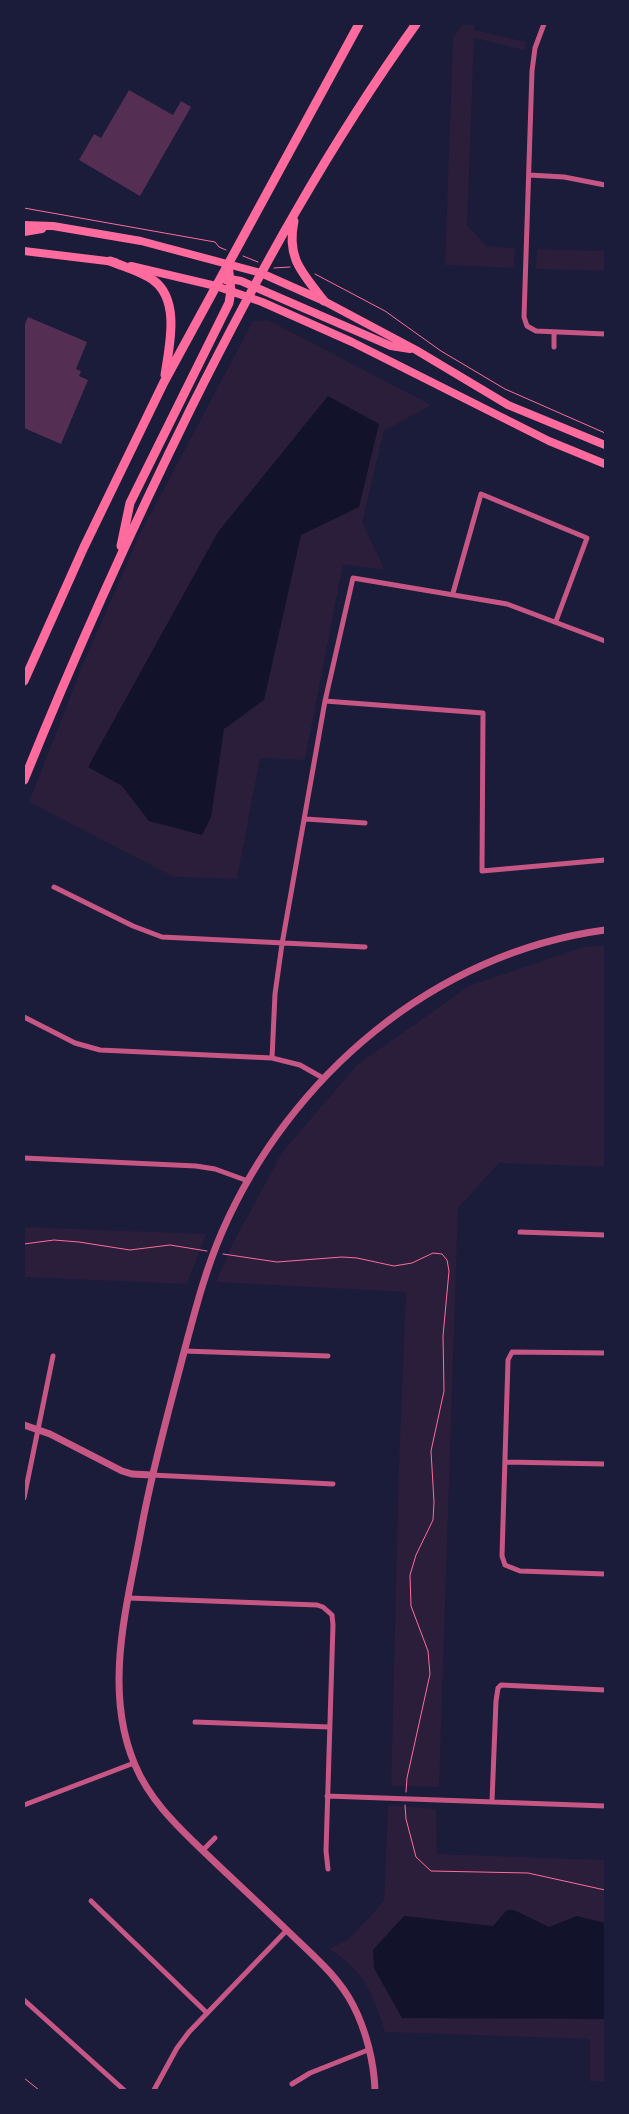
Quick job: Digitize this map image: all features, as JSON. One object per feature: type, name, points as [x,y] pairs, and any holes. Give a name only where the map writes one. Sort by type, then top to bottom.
[{"type":"main road","points":[[24,681],[84,547],[164,382],[359,24]]},
{"type":"main road","points":[[24,780],[80,645],[155,481],[248,297],[303,200],[370,90],[416,24]]},
{"type":"main road","points":[[303,200],[292,228],[294,258],[324,301]]},
{"type":"main road","points":[[24,225],[53,226],[142,241],[228,263],[263,269],[416,350],[508,404],[605,445]]},
{"type":"main road","points":[[24,232],[53,226]]},
{"type":"main road","points":[[24,251],[110,261],[216,286],[248,297],[352,342],[549,441],[605,464]]},
{"type":"main road","points":[[110,261],[151,279],[162,291],[168,304],[170,334],[164,382]]},
{"type":"main road","points":[[117,563],[130,503],[225,312],[231,291],[228,263]]},
{"type":"main road","points":[[216,286],[230,279],[254,286],[391,346],[416,350]]},
{"type":"street","points":[[544,24],[537,41],[533,64],[524,313],[526,324],[529,328],[536,331],[605,334]]},
{"type":"street","points":[[529,175],[564,177],[605,185]]},
{"type":"street","points":[[554,332],[554,346]]},
{"type":"street","points":[[453,593],[481,494],[587,538],[556,621]]},
{"type":"street","points":[[272,1058],[275,994],[282,944],[306,818],[325,702],[353,578],[453,593],[507,604],[605,641]]},
{"type":"street","points":[[325,702],[483,713],[482,871],[605,860]]},
{"type":"street","points":[[306,818],[365,823]]},
{"type":"street","points":[[54,887],[133,926],[162,937],[365,947]]},
{"type":"street","points":[[374,2090],[374,2077],[362,2025],[352,2004],[339,1984],[287,1930],[202,1850],[163,1810],[146,1787],[134,1763],[126,1737],[119,1694],[120,1646],[152,1476],[201,1286],[214,1252],[248,1180],[280,1130],[323,1078],[353,1049],[396,1015],[468,971],[531,945],[570,935],[605,930]]},
{"type":"street","points":[[24,1018],[76,1043],[100,1050],[272,1058],[300,1065],[323,1078]]},
{"type":"street","points":[[24,1158],[196,1166],[215,1169],[248,1180]]},
{"type":"street","points":[[520,1232],[605,1235]]},
{"type":"street","points":[[184,1351],[328,1356]]},
{"type":"street","points":[[605,1353],[512,1352],[508,1360],[502,1556],[505,1565],[520,1571],[605,1574]]},
{"type":"street","points":[[24,1498],[53,1356]]},
{"type":"street","points":[[24,1424],[132,1474],[334,1484]]},
{"type":"street","points":[[506,1462],[605,1464]]},
{"type":"street","points":[[130,1598],[317,1606],[328,1610],[332,1614],[326,1851],[328,1869]]},
{"type":"street","points":[[492,1802],[496,1700],[498,1688],[501,1685],[605,1690]]},
{"type":"street","points":[[195,1722],[329,1727]]},
{"type":"street","points":[[24,1805],[134,1763]]},
{"type":"street","points":[[327,1796],[605,1806]]},
{"type":"street","points":[[202,1850],[215,1838]]},
{"type":"street","points":[[91,1902],[206,2013]]},
{"type":"street","points":[[154,2090],[177,2048],[206,2013],[287,1930]]},
{"type":"street","points":[[24,2000],[124,2090]]},
{"type":"street","points":[[292,2084],[310,2073],[368,2050]]},
{"type":"path","points":[[24,208],[215,242],[218,247],[234,253],[263,269],[294,267]]},
{"type":"path","points":[[309,271],[385,311],[441,350],[505,389],[605,433]]},
{"type":"path","points":[[24,1244],[62,1241],[130,1250],[170,1244],[267,1262],[342,1257],[357,1258],[394,1266],[412,1263],[434,1253],[442,1254],[447,1260],[449,1271],[443,1330],[444,1391],[430,1451],[433,1520],[416,1555],[410,1576],[411,1606],[428,1651],[430,1674],[407,1778],[405,1798],[406,1820],[416,1857],[431,1871],[528,1873],[605,1890]]},
{"type":"path","points":[[24,2078],[39,2090]]},
{"type":"shaded area","points":[[463,24],[474,24],[474,30],[526,42],[524,50],[474,38],[467,225],[486,246],[515,248],[514,268],[445,265],[453,37]]},
{"type":"shaded area","points":[[537,249],[605,251],[605,271],[536,269]]},
{"type":"shaded area","points":[[268,320],[431,405],[384,431],[362,522],[385,570],[343,564],[305,760],[260,758],[237,879],[174,877],[29,802],[83,664],[139,536],[253,321]]},
{"type":"shaded area","points":[[328,396],[379,424],[359,507],[301,535],[264,700],[224,729],[211,817],[202,835],[149,821],[122,786],[88,767],[218,532]]},
{"type":"shaded area","points":[[605,945],[605,1167],[499,1163],[458,1208],[439,1787],[391,1786],[399,1464],[406,1292],[216,1282],[233,1243],[283,1151],[357,1065],[469,986],[584,947]]},
{"type":"shaded area","points":[[24,1227],[206,1234],[187,1284],[24,1277]]},
{"type":"shaded area","points":[[388,1805],[436,1809],[437,1854],[605,1860],[605,2082],[590,2081],[590,2039],[385,2032],[376,2005],[363,1980],[346,1961],[329,1949],[349,1939],[384,1901]]},
{"type":"shaded area","points":[[507,1910],[514,1910],[549,1927],[577,1916],[605,1923],[605,2019],[402,2018],[374,1968],[373,1950],[404,1916],[493,1926]]},
{"type":"building","points":[[129,90],[173,115],[181,101],[191,107],[140,196],[79,160],[94,134],[101,138]]},
{"type":"building","points":[[28,317],[87,342],[76,369],[81,371],[79,376],[88,380],[61,444],[24,428],[24,326]]}]
